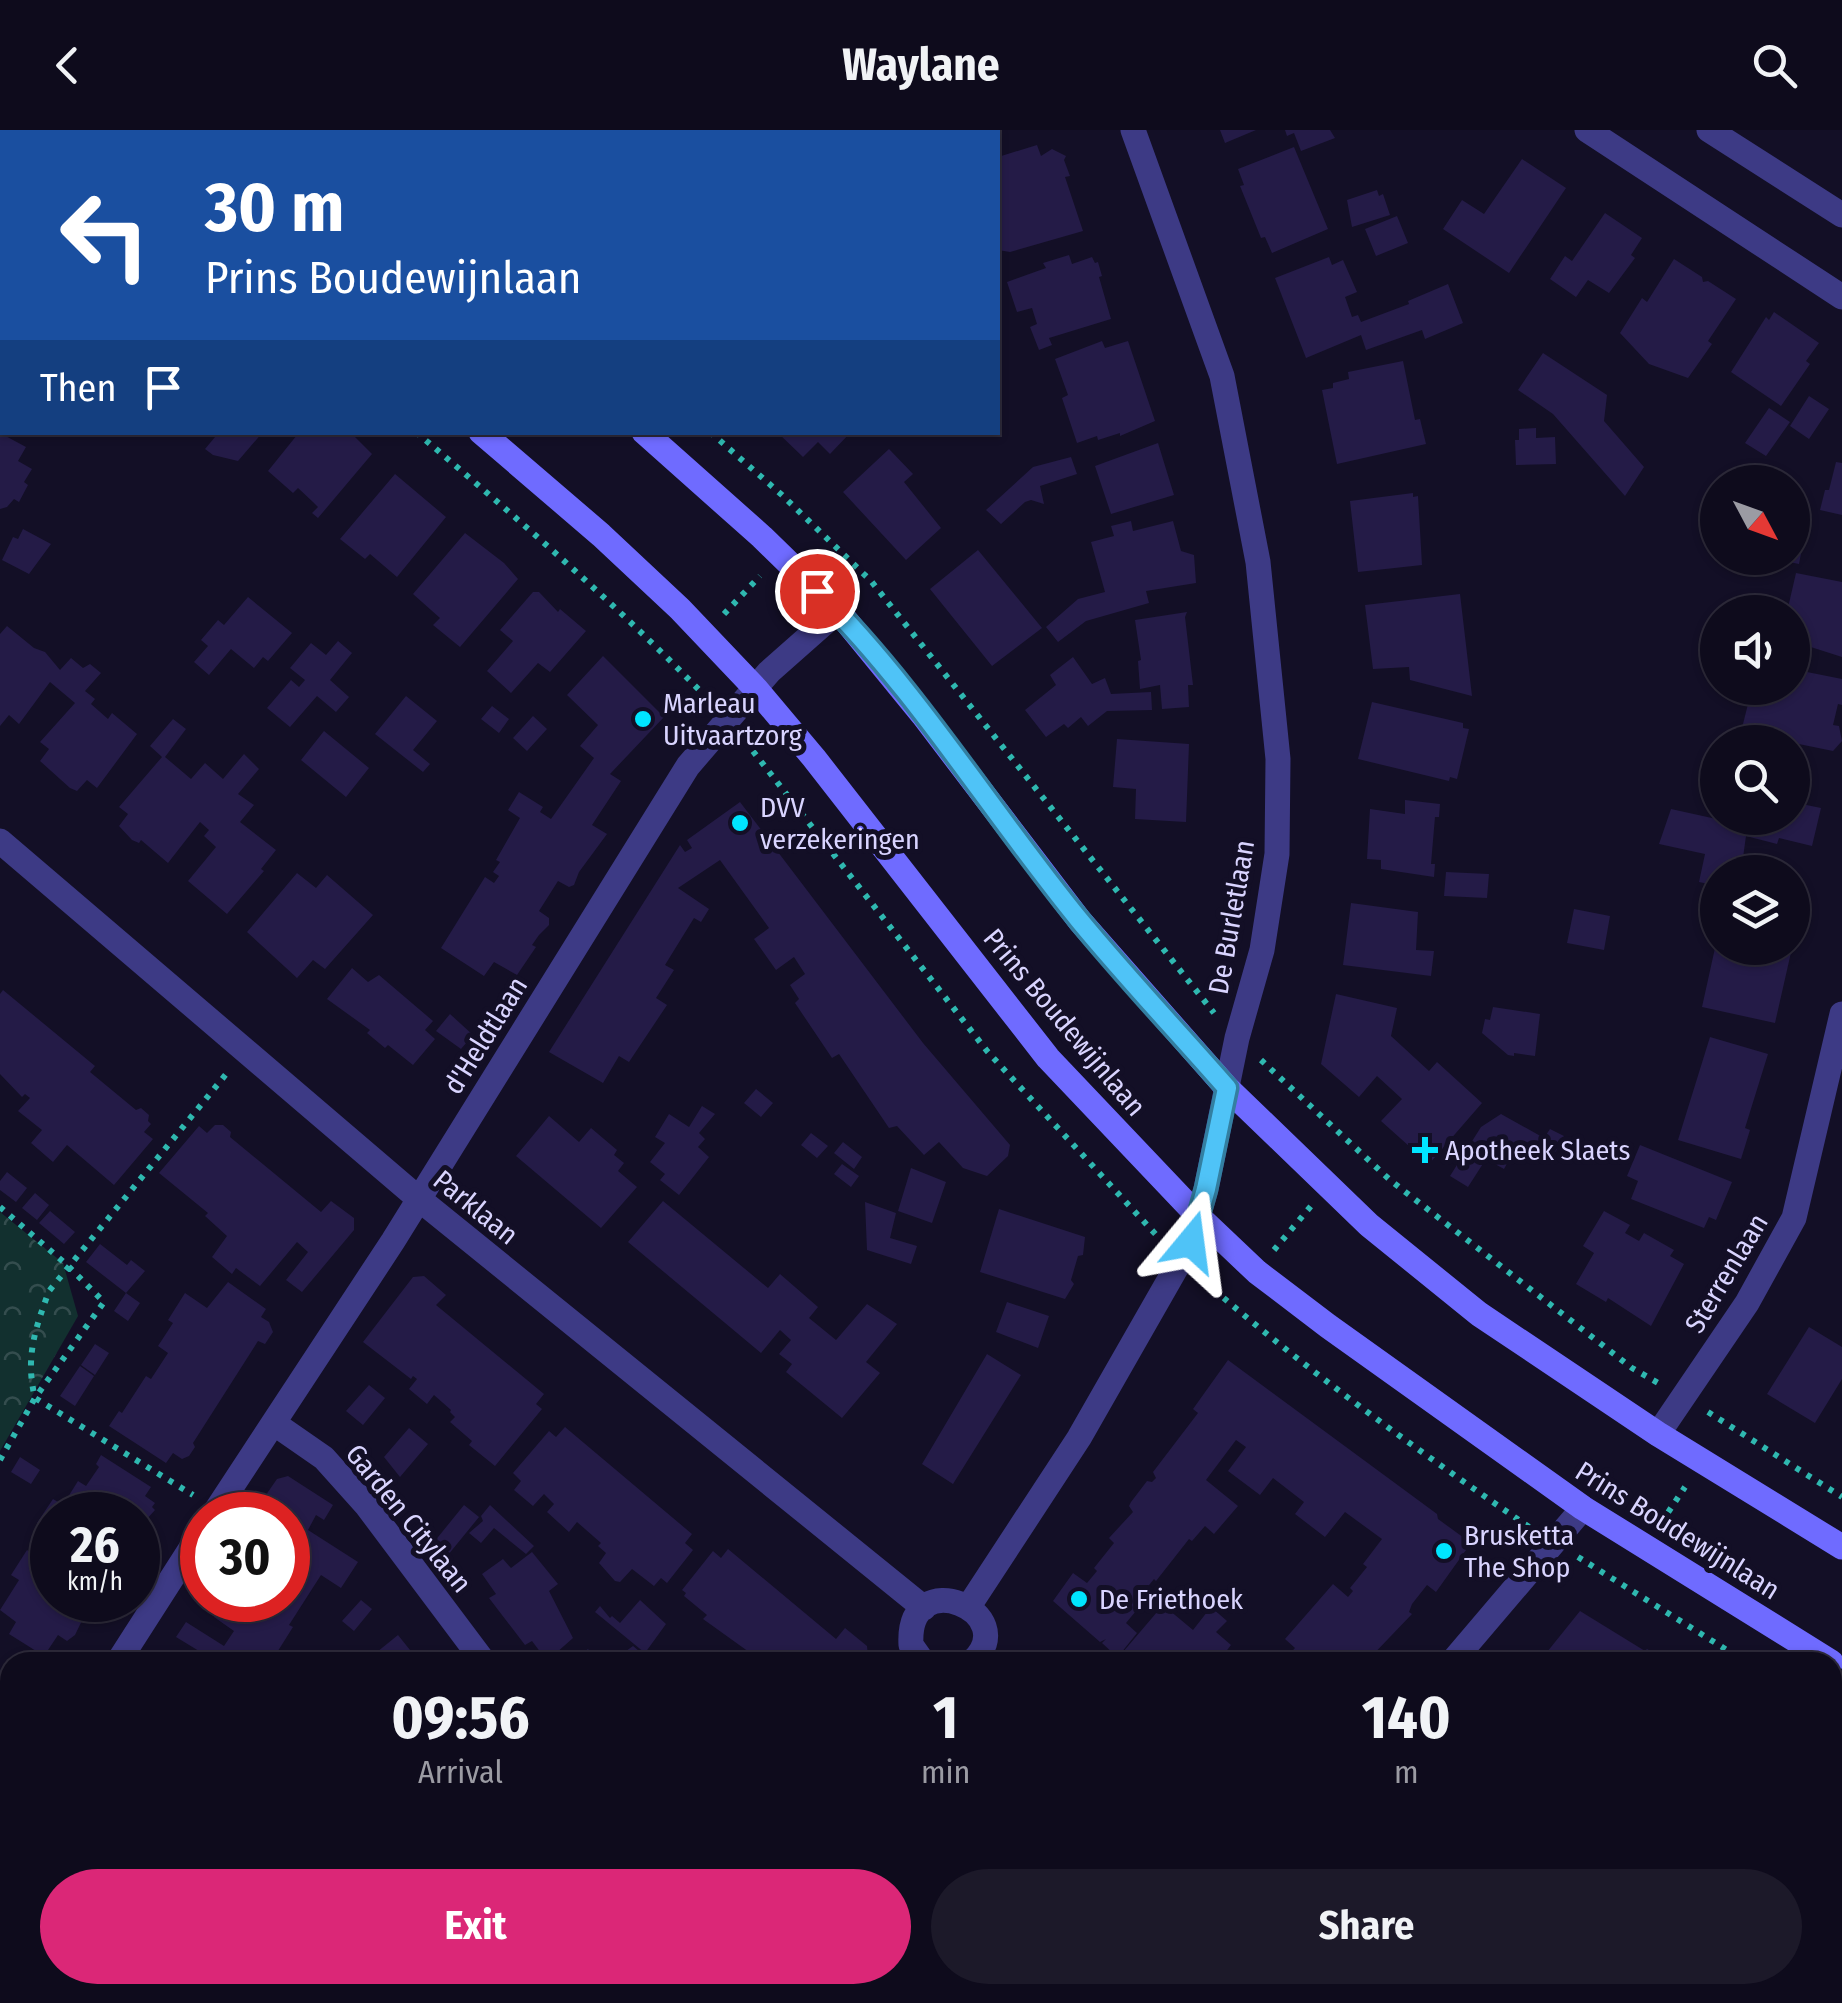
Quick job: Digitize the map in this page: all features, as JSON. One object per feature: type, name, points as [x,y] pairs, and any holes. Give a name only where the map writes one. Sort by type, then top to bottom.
[{"type":"main road","name":"Prins Boudewijnlaan","points":[[484,435],[601,536],[756,689],[1048,1058],[1199,1218],[1257,1272],[1583,1508],[1815,1652]]},
{"type":"main road","points":[[647,435],[838,611],[924,714],[1080,921],[1227,1088],[1328,1186],[1382,1236],[1480,1314],[1658,1434],[1842,1547]]},
{"type":"street","name":"De Burletlaan","points":[[969,1606],[1079,1438],[1191,1242],[1262,950],[1276,854],[1278,760],[1258,562],[1222,376],[1133,130]]},
{"type":"street","points":[[1588,130],[1842,296]]},
{"type":"street","points":[[1709,130],[1842,215]]},
{"type":"street","name":"d'Heldtlaan","points":[[229,1492],[419,1199],[688,766],[769,672],[838,611]]},
{"type":"street","name":"Parklaan","points":[[0,842],[419,1199],[924,1608]]},
{"type":"street","name":"Sterrenlaan","points":[[1658,1434],[1748,1303],[1794,1218],[1842,1014]]},
{"type":"street","name":"Garden Citylaan","points":[[275,1424],[324,1458],[367,1506],[476,1652]]},
{"type":"street","points":[[1461,1652],[1583,1508]]},
{"type":"street","name":"d'Heldtlaan","points":[[125,1652],[180,1567]]},
{"type":"street","points":[[916,1652],[910,1632],[914,1620],[924,1608],[944,1600],[969,1606],[979,1617],[984,1630],[981,1652]]},
{"type":"path","points":[[420,435],[674,664],[726,719],[782,785],[987,1051],[1180,1259],[1309,1370],[1386,1427],[1554,1543],[1620,1580],[1731,1652]]},
{"type":"path","points":[[713,435],[870,582],[1194,991],[1238,1038],[1356,1152],[1632,1368],[1683,1397]]},
{"type":"path","points":[[674,664],[810,522]]},
{"type":"path","points":[[180,1498],[35,1398],[29,1371],[36,1327],[49,1290],[244,1051]]},
{"type":"path","points":[[1232,1305],[1356,1152]]},
{"type":"path","points":[[0,1207],[104,1302],[35,1398],[0,1460]]},
{"type":"path","points":[[1620,1580],[1729,1425],[1842,1497]]},
{"type":"green space","points":[[0,1212],[63,1263],[78,1316],[0,1451]]},
{"type":"building","points":[[1220,130],[1256,130],[1225,143]]},
{"type":"building","points":[[1285,130],[1330,130],[1335,138],[1301,151],[1294,133],[1287,136]]},
{"type":"building","points":[[1037,145],[1041,156],[1052,149],[1066,156],[1070,176],[1065,177],[1083,231],[1010,252],[1000,250],[1000,156]]},
{"type":"building","points":[[1294,147],[1328,229],[1272,253],[1265,237],[1261,238],[1240,186],[1244,185],[1238,169]]},
{"type":"building","points":[[1522,159],[1566,188],[1509,273],[1443,229],[1462,200],[1484,214]]},
{"type":"building","points":[[1377,190],[1379,196],[1383,194],[1390,215],[1352,227],[1347,200]]},
{"type":"building","points":[[1605,213],[1642,238],[1631,255],[1635,258],[1609,293],[1588,280],[1576,297],[1550,279],[1565,256],[1572,261]]},
{"type":"building","points":[[1397,216],[1408,243],[1376,256],[1365,229]]},
{"type":"building","points":[[1069,255],[1072,264],[1092,257],[1098,262],[1111,319],[1049,338],[1052,345],[1039,350],[1030,327],[1037,324],[1032,308],[1017,312],[1007,282],[1046,268],[1043,263]]},
{"type":"building","points":[[1329,257],[1332,265],[1343,260],[1357,292],[1345,297],[1352,317],[1358,315],[1361,322],[1448,284],[1463,323],[1425,339],[1422,330],[1366,350],[1361,335],[1306,358],[1275,278]]},
{"type":"building","points":[[1674,259],[1702,277],[1703,282],[1708,281],[1736,299],[1688,378],[1649,364],[1620,333],[1642,298],[1647,302]]},
{"type":"building","points":[[1774,312],[1819,343],[1806,361],[1810,364],[1781,406],[1731,372],[1766,317],[1769,320]]},
{"type":"building","points":[[1102,341],[1105,348],[1128,341],[1155,421],[1120,436],[1098,440],[1097,436],[1077,443],[1062,398],[1068,395],[1055,359]]},
{"type":"building","points":[[1543,353],[1607,395],[1604,421],[1644,467],[1625,496],[1553,414],[1518,390]]},
{"type":"building","points":[[1403,361],[1415,420],[1420,419],[1426,444],[1337,464],[1322,390],[1349,379],[1348,372]]},
{"type":"building","points":[[1809,396],[1829,409],[1809,439],[1790,426]]},
{"type":"building","points":[[1769,408],[1790,422],[1766,456],[1745,443]]},
{"type":"building","points":[[1536,428],[1536,438],[1555,437],[1556,464],[1516,465],[1515,440],[1519,440],[1519,429]]},
{"type":"building","points":[[0,435],[4,435],[26,447],[18,461],[32,469],[19,502],[14,499],[0,509]]},
{"type":"building","points":[[260,435],[238,461],[205,449],[215,437]]},
{"type":"building","points":[[297,435],[353,435],[372,454],[318,518],[312,513],[318,507],[313,502],[298,488],[293,493],[268,471]]},
{"type":"building","points":[[780,435],[848,435],[830,454],[818,442],[803,457]]},
{"type":"building","points":[[1158,443],[1174,495],[1111,514],[1095,466]]},
{"type":"building","points":[[889,449],[913,474],[904,482],[941,528],[906,560],[843,492]]},
{"type":"building","points":[[1071,457],[1077,474],[1040,486],[1044,504],[1025,502],[1001,524],[986,510],[1033,467]]},
{"type":"building","points":[[1836,462],[1842,463],[1842,515],[1820,510]]},
{"type":"building","points":[[395,474],[446,517],[397,577],[370,554],[365,559],[340,539]]},
{"type":"building","points":[[1413,493],[1413,497],[1418,496],[1422,565],[1358,572],[1350,501]]},
{"type":"building","points":[[1131,521],[1133,531],[1173,521],[1181,551],[1194,555],[1196,583],[1146,591],[1149,603],[1086,621],[1058,642],[1046,627],[1078,599],[1105,592],[1091,542],[1114,536],[1111,526]]},
{"type":"building","points":[[23,529],[51,544],[29,574],[2,560],[13,537],[18,539]]},
{"type":"building","points":[[465,533],[518,579],[460,647],[433,625],[440,618],[413,594]]},
{"type":"building","points":[[978,550],[1042,628],[992,666],[930,589]]},
{"type":"building","points":[[1796,575],[1842,582],[1842,657],[1810,647],[1810,595],[1791,595]]},
{"type":"building","points":[[533,592],[539,592],[558,612],[560,609],[586,631],[550,672],[538,663],[511,693],[487,671],[513,641],[500,630]]},
{"type":"building","points":[[1460,594],[1472,696],[1410,680],[1409,667],[1373,669],[1365,605]]},
{"type":"building","points":[[248,597],[292,633],[268,661],[263,657],[254,668],[231,649],[209,675],[194,662],[208,646],[201,640],[218,620],[224,625]]},
{"type":"building","points":[[1187,612],[1193,685],[1188,685],[1189,707],[1162,709],[1160,685],[1140,689],[1141,660],[1135,620]]},
{"type":"building","points":[[7,626],[45,652],[60,670],[71,658],[83,668],[90,664],[101,673],[85,691],[95,699],[91,704],[108,719],[112,713],[137,734],[97,788],[87,780],[77,791],[70,788],[40,761],[49,749],[40,742],[75,703],[50,682],[19,724],[9,715],[0,726],[0,634]]},
{"type":"building","points":[[338,641],[352,653],[330,680],[349,697],[336,712],[317,696],[290,727],[267,708],[291,680],[299,687],[305,680],[290,668],[311,643],[326,655]]},
{"type":"building","points":[[603,656],[664,717],[610,774],[621,781],[592,825],[607,834],[574,885],[569,887],[558,881],[539,911],[549,918],[549,925],[532,945],[536,947],[517,975],[494,962],[484,976],[441,948],[485,877],[494,883],[499,876],[493,872],[500,862],[496,860],[520,818],[508,810],[519,792],[543,807],[540,812],[551,819],[594,758],[580,746],[598,725],[567,695]]},
{"type":"building","points":[[1073,657],[1092,684],[1105,678],[1111,694],[1151,692],[1152,710],[1107,711],[1088,726],[1081,717],[1068,728],[1064,724],[1046,737],[1025,710],[1056,685],[1050,675]]},
{"type":"building","points":[[1810,673],[1842,679],[1842,705],[1838,704],[1833,725],[1839,726],[1842,741],[1833,751],[1810,746],[1810,725],[1743,725],[1748,705],[1810,705]]},
{"type":"building","points":[[406,696],[437,721],[413,750],[430,764],[423,772],[375,734]]},
{"type":"building","points":[[1372,702],[1463,723],[1463,728],[1469,729],[1457,779],[1450,777],[1449,781],[1358,759]]},
{"type":"building","points":[[492,706],[509,719],[499,733],[481,719]]},
{"type":"building","points":[[533,716],[547,729],[527,751],[513,738]]},
{"type":"building","points":[[173,719],[186,729],[165,757],[191,779],[205,763],[223,779],[244,754],[259,769],[238,794],[254,805],[240,822],[276,850],[261,869],[264,871],[227,914],[188,881],[216,847],[204,836],[209,830],[200,822],[168,863],[141,840],[132,840],[119,826],[128,814],[119,807],[162,757],[150,746]]},
{"type":"building","points":[[324,731],[369,768],[346,797],[301,760]]},
{"type":"building","points":[[1117,739],[1189,744],[1186,822],[1135,819],[1136,789],[1113,787]]},
{"type":"building","points":[[1405,800],[1440,804],[1439,817],[1435,817],[1431,864],[1435,864],[1434,877],[1381,869],[1381,860],[1367,859],[1370,809],[1405,814]]},
{"type":"building","points":[[740,802],[923,1043],[1010,1145],[1008,1156],[987,1176],[963,1168],[939,1142],[924,1155],[897,1126],[889,1128],[839,1054],[832,1058],[795,1003],[799,999],[790,985],[805,974],[794,957],[776,970],[754,939],[769,928],[720,860],[678,888],[709,909],[701,922],[694,918],[665,965],[674,970],[656,998],[667,1005],[629,1062],[619,1056],[603,1083],[549,1052],[680,845],[685,852],[692,848],[687,840]]},
{"type":"building","points":[[1810,806],[1821,808],[1812,846],[1779,838],[1777,844],[1746,836],[1743,855],[1705,855],[1659,844],[1671,809],[1700,815],[1700,835],[1810,835]]},
{"type":"building","points":[[1446,872],[1489,874],[1487,898],[1444,896]]},
{"type":"building","points":[[297,873],[316,888],[327,875],[373,915],[325,969],[313,960],[297,978],[247,932]]},
{"type":"building","points":[[1351,903],[1418,912],[1416,950],[1434,951],[1431,976],[1343,965]]},
{"type":"building","points":[[1574,909],[1610,916],[1604,950],[1567,943]]},
{"type":"building","points":[[1711,965],[1788,965],[1775,1023],[1702,1007]]},
{"type":"building","points":[[352,968],[368,982],[379,975],[433,1021],[425,1030],[435,1039],[413,1065],[388,1045],[385,1048],[367,1033],[370,1030],[327,999]]},
{"type":"building","points":[[3,990],[95,1066],[90,1072],[136,1110],[141,1108],[149,1115],[151,1124],[144,1132],[153,1139],[114,1185],[67,1145],[53,1162],[31,1143],[42,1130],[18,1111],[30,1098],[25,1094],[22,1097],[0,1074]]},
{"type":"building","points":[[1336,994],[1397,1008],[1391,1036],[1429,1071],[1437,1062],[1482,1103],[1429,1164],[1381,1121],[1402,1099],[1377,1076],[1359,1097],[1321,1064]]},
{"type":"building","points":[[1493,1007],[1540,1014],[1535,1056],[1508,1055],[1482,1033]]},
{"type":"building","points":[[450,1014],[473,1035],[461,1049],[436,1031]]},
{"type":"building","points":[[1710,1037],[1768,1054],[1745,1128],[1750,1130],[1741,1159],[1678,1140]]},
{"type":"building","points":[[756,1089],[773,1103],[761,1117],[744,1103]]},
{"type":"building","points":[[702,1106],[715,1114],[699,1133],[705,1139],[698,1147],[709,1157],[679,1195],[660,1180],[665,1174],[650,1162],[665,1143],[655,1137],[669,1114],[689,1127]]},
{"type":"building","points":[[1501,1114],[1544,1138],[1550,1129],[1564,1136],[1547,1163],[1516,1147],[1504,1169],[1486,1159],[1468,1187],[1450,1176],[1481,1127]]},
{"type":"building","points":[[549,1116],[579,1142],[591,1128],[617,1150],[614,1155],[624,1163],[618,1171],[637,1187],[601,1228],[516,1156]]},
{"type":"building","points":[[215,1125],[223,1125],[231,1132],[230,1137],[321,1212],[331,1201],[354,1218],[354,1230],[302,1292],[286,1280],[308,1252],[297,1242],[260,1286],[236,1268],[232,1274],[212,1257],[227,1236],[205,1216],[208,1213],[159,1173],[199,1126],[207,1133]]},
{"type":"building","points":[[811,1133],[828,1146],[817,1158],[801,1145]]},
{"type":"building","points":[[843,1142],[862,1157],[854,1169],[834,1153]]},
{"type":"building","points":[[1640,1145],[1732,1182],[1716,1220],[1709,1217],[1704,1228],[1631,1199],[1638,1181],[1627,1176]]},
{"type":"building","points":[[842,1164],[859,1176],[851,1187],[834,1174]]},
{"type":"building","points":[[911,1168],[946,1182],[932,1223],[898,1211]]},
{"type":"building","points":[[7,1172],[27,1188],[16,1202],[0,1190],[0,1181]]},
{"type":"building","points":[[35,1193],[49,1205],[37,1220],[22,1208]]},
{"type":"building","points":[[663,1201],[768,1288],[780,1274],[818,1307],[809,1318],[836,1340],[867,1304],[897,1324],[866,1362],[880,1373],[842,1418],[786,1372],[792,1364],[779,1354],[791,1340],[780,1330],[761,1353],[628,1242]]},
{"type":"building","points":[[865,1202],[896,1213],[890,1238],[917,1246],[911,1264],[867,1250]]},
{"type":"building","points":[[999,1209],[1085,1237],[1083,1255],[1078,1256],[1071,1280],[1074,1284],[1065,1299],[980,1272]]},
{"type":"building","points":[[50,1211],[75,1232],[64,1244],[39,1223]]},
{"type":"building","points":[[1604,1211],[1630,1225],[1625,1233],[1639,1241],[1644,1233],[1674,1250],[1670,1256],[1684,1264],[1651,1326],[1608,1298],[1606,1302],[1576,1284],[1594,1253],[1583,1246]]},
{"type":"building","points":[[100,1244],[127,1265],[131,1260],[145,1271],[126,1293],[86,1262]]},
{"type":"building","points":[[424,1276],[446,1295],[436,1305],[544,1394],[536,1404],[542,1409],[495,1466],[469,1445],[472,1441],[450,1422],[455,1417],[451,1410],[434,1395],[427,1404],[409,1389],[417,1379],[411,1379],[363,1342],[413,1277]]},
{"type":"building","points":[[228,1282],[266,1309],[261,1317],[269,1322],[273,1332],[265,1344],[258,1341],[193,1443],[195,1447],[189,1456],[182,1459],[173,1453],[166,1463],[109,1426],[146,1376],[151,1379],[168,1353],[158,1346],[185,1293],[207,1308]]},
{"type":"building","points":[[126,1293],[140,1303],[128,1321],[114,1311]]},
{"type":"building","points":[[1007,1302],[1049,1316],[1038,1348],[996,1332]]},
{"type":"building","points":[[1809,1327],[1842,1347],[1842,1379],[1815,1423],[1767,1394]]},
{"type":"building","points":[[95,1344],[109,1353],[95,1375],[81,1365]]},
{"type":"building","points":[[987,1354],[1021,1375],[953,1484],[922,1464]]},
{"type":"building","points":[[1228,1360],[1471,1543],[1436,1592],[1427,1585],[1412,1604],[1412,1614],[1376,1652],[1291,1652],[1295,1648],[1285,1639],[1333,1584],[1348,1597],[1353,1591],[1350,1588],[1367,1567],[1363,1564],[1382,1539],[1345,1512],[1325,1537],[1295,1514],[1304,1502],[1273,1478],[1260,1495],[1228,1471],[1246,1447],[1236,1440],[1206,1480],[1238,1506],[1214,1534],[1205,1526],[1192,1541],[1189,1539],[1154,1579],[1145,1590],[1150,1594],[1126,1623],[1137,1633],[1122,1652],[1112,1652],[1102,1643],[1106,1639],[1100,1642],[1053,1601],[1073,1573],[1087,1583],[1097,1571],[1094,1568],[1114,1543],[1109,1538],[1133,1512],[1129,1506],[1147,1481],[1156,1478],[1153,1472],[1198,1413],[1193,1409]]},
{"type":"building","points":[[80,1366],[94,1376],[75,1406],[60,1396]]},
{"type":"building","points":[[369,1385],[385,1398],[363,1425],[346,1411]]},
{"type":"building","points":[[565,1427],[692,1534],[685,1543],[693,1550],[667,1583],[661,1578],[654,1586],[632,1569],[620,1582],[615,1581],[599,1563],[606,1553],[598,1546],[601,1543],[577,1522],[569,1532],[547,1512],[554,1504],[544,1494],[533,1506],[514,1490],[521,1481],[513,1473],[549,1431],[556,1437]]},
{"type":"building","points":[[409,1428],[428,1444],[400,1477],[384,1457]]},
{"type":"building","points":[[101,1455],[151,1487],[148,1492],[71,1492],[78,1481],[86,1486],[99,1467],[96,1464]]},
{"type":"building","points":[[20,1457],[40,1470],[31,1484],[11,1472]]},
{"type":"building","points":[[288,1476],[333,1505],[324,1520],[316,1515],[310,1526],[310,1492],[268,1492],[277,1479]]},
{"type":"building","points":[[464,1505],[479,1517],[448,1555],[434,1542]]},
{"type":"building","points":[[490,1505],[534,1546],[526,1554],[494,1528],[481,1543],[469,1533],[483,1521],[481,1516]]},
{"type":"building","points":[[310,1531],[358,1562],[341,1588],[321,1575],[310,1592]]},
{"type":"building","points":[[728,1549],[836,1639],[845,1628],[867,1646],[868,1652],[749,1652],[703,1619],[707,1615],[682,1590],[713,1551],[721,1558]]},
{"type":"building","points":[[27,1550],[30,1622],[81,1622],[75,1635],[67,1641],[58,1635],[47,1652],[38,1652],[9,1634],[16,1622],[0,1610],[19,1580],[11,1575]]},
{"type":"building","points":[[532,1552],[558,1584],[549,1591],[573,1638],[557,1652],[540,1652],[532,1641],[525,1645],[489,1598],[496,1594],[482,1574],[503,1559],[511,1568]]},
{"type":"building","points":[[361,1600],[372,1609],[354,1631],[342,1621]]},
{"type":"building","points":[[640,1600],[666,1624],[644,1652],[595,1612],[600,1606],[620,1623]]},
{"type":"building","points":[[1163,1605],[1193,1630],[1211,1607],[1227,1621],[1216,1632],[1231,1645],[1226,1652],[1123,1652]]},
{"type":"building","points":[[1580,1611],[1652,1652],[1547,1652]]},
{"type":"building","points":[[186,1622],[224,1646],[234,1631],[221,1622],[291,1622],[293,1627],[277,1652],[201,1652],[176,1637]]},
{"type":"building","points":[[398,1635],[412,1652],[377,1652]]},
{"type":"place","name":"Marleau Uitvaartzorg","points":[[643,719]]},
{"type":"place","name":"DVV verzekeringen","points":[[740,823]]},
{"type":"place","name":"Apotheek Slaets","points":[[1425,1150]]},
{"type":"place","name":"Brusketta The Shop","points":[[1444,1551]]},
{"type":"place","name":"De Friethoek","points":[[1079,1599]]},
{"type":"route","points":[[817,591],[924,714],[1080,921],[1227,1088],[1191,1242]]}]
